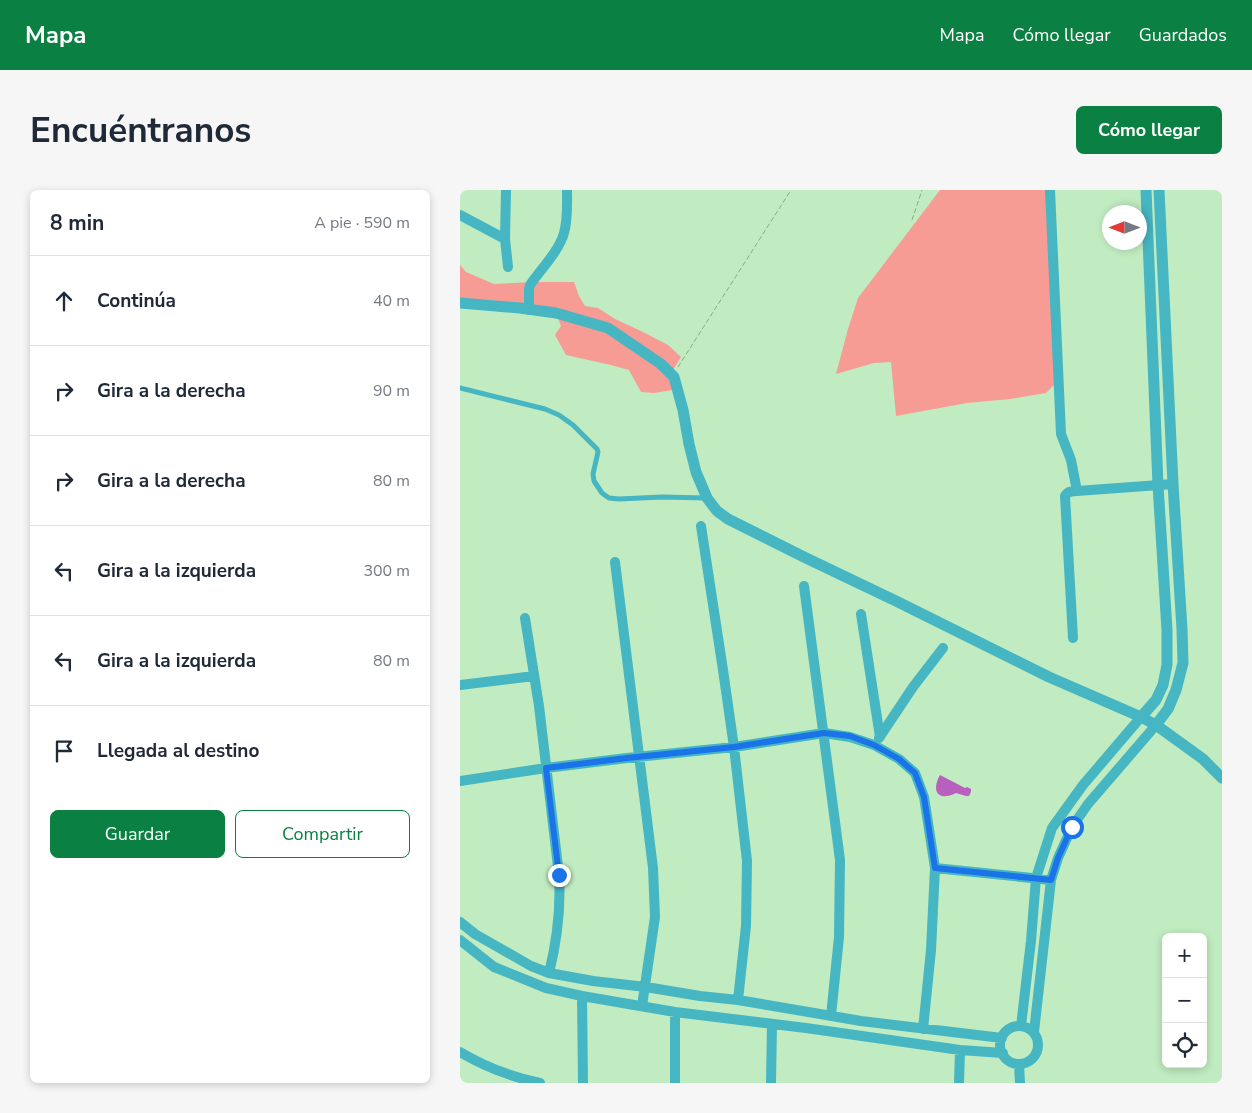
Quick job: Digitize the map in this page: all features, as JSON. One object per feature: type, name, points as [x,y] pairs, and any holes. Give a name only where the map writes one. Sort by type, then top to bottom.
[{"type":"street","points":[[506,190],[505,239],[508,267]]},
{"type":"street","points":[[529,310],[530,285],[564,234],[567,222],[567,190]]},
{"type":"street","points":[[1050,190],[1061,434],[1070,460],[1077,491]]},
{"type":"street","points":[[1021,1026],[1036,878],[1052,828],[1105,759],[1156,700],[1163,685],[1167,665],[1167,630],[1158,485],[1146,190]]},
{"type":"street","points":[[1034,1032],[1021,1026],[1009,1029],[1002,1038],[1001,1049],[1003,1054],[1010,1061],[1019,1064],[1029,1061],[1036,1055],[1038,1046],[1034,1032],[1051,880],[1058,858],[1072,827],[1088,804],[1168,709],[1176,690],[1183,663],[1159,190]]},
{"type":"street","points":[[460,215],[505,239]]},
{"type":"street","points":[[460,303],[556,313],[608,328],[661,364],[674,376],[696,472],[707,498],[717,511],[728,519],[1049,677],[1141,717],[1156,725],[1203,759],[1222,778]]},
{"type":"street","points":[[1151,312],[1165,311]]},
{"type":"street","points":[[1155,422],[1170,422]]},
{"type":"street","points":[[1073,638],[1065,496],[1069,492],[1077,491],[1173,484]]},
{"type":"street","points":[[701,526],[734,747],[746,861],[746,926],[738,1000]]},
{"type":"street","points":[[615,562],[653,868],[655,917],[642,1006]]},
{"type":"street","points":[[804,586],[840,860],[839,936],[830,1016]]},
{"type":"street","points":[[861,614],[877,741]]},
{"type":"street","points":[[525,618],[559,875],[560,897],[554,951],[549,972]]},
{"type":"street","points":[[1167,630],[1182,629]]},
{"type":"street","points":[[877,741],[913,686],[943,648]]},
{"type":"street","points":[[460,685],[534,676]]},
{"type":"street","points":[[460,781],[640,756],[734,747],[824,733],[877,741],[915,773],[924,797],[935,868],[932,950],[923,1029]]},
{"type":"street","points":[[1105,759],[1117,770]]},
{"type":"street","points":[[1092,775],[1103,786]]},
{"type":"street","points":[[935,868],[1051,880]]},
{"type":"street","points":[[460,922],[475,934],[523,962],[549,972],[593,981],[738,1000],[861,1021],[1002,1038]]},
{"type":"street","points":[[460,940],[494,967],[546,988],[582,996],[675,1012],[1003,1054]]},
{"type":"street","points":[[582,996],[583,1083]]},
{"type":"street","points":[[675,1012],[675,1083]]},
{"type":"street","points":[[806,1028],[807,1012]]},
{"type":"street","points":[[771,1083],[772,1024]]},
{"type":"street","points":[[959,1083],[960,1050]]},
{"type":"street","points":[[460,1052],[479,1063],[521,1079],[540,1083]]},
{"type":"street","points":[[1019,1064],[1020,1083]]},
{"type":"lane","points":[[460,388],[545,409],[559,415],[573,425],[597,449],[593,474],[594,481],[602,493],[609,498],[707,498]]},
{"type":"path","points":[[674,376],[678,366],[791,190]]},
{"type":"path","points":[[912,220],[922,190]]},
{"type":"shaded area","points":[[940,190],[1049,190],[1054,385],[1046,393],[967,403],[896,416],[891,362],[874,363],[836,374],[858,298]]},
{"type":"shaded area","points":[[460,265],[466,272],[494,284],[574,282],[585,306],[598,308],[615,319],[668,345],[681,357],[673,370],[673,390],[654,393],[641,392],[629,370],[566,355],[555,335],[561,326],[556,313],[460,303]]},
{"type":"shaded area","points":[[940,775],[965,788],[971,789],[969,796],[956,793],[945,796],[938,793],[936,786]]},
{"type":"route","points":[[559,875],[546,768],[734,747],[824,733],[850,736],[874,745],[899,759],[915,773],[924,797],[935,868],[1051,880],[1058,858],[1072,827]]}]
